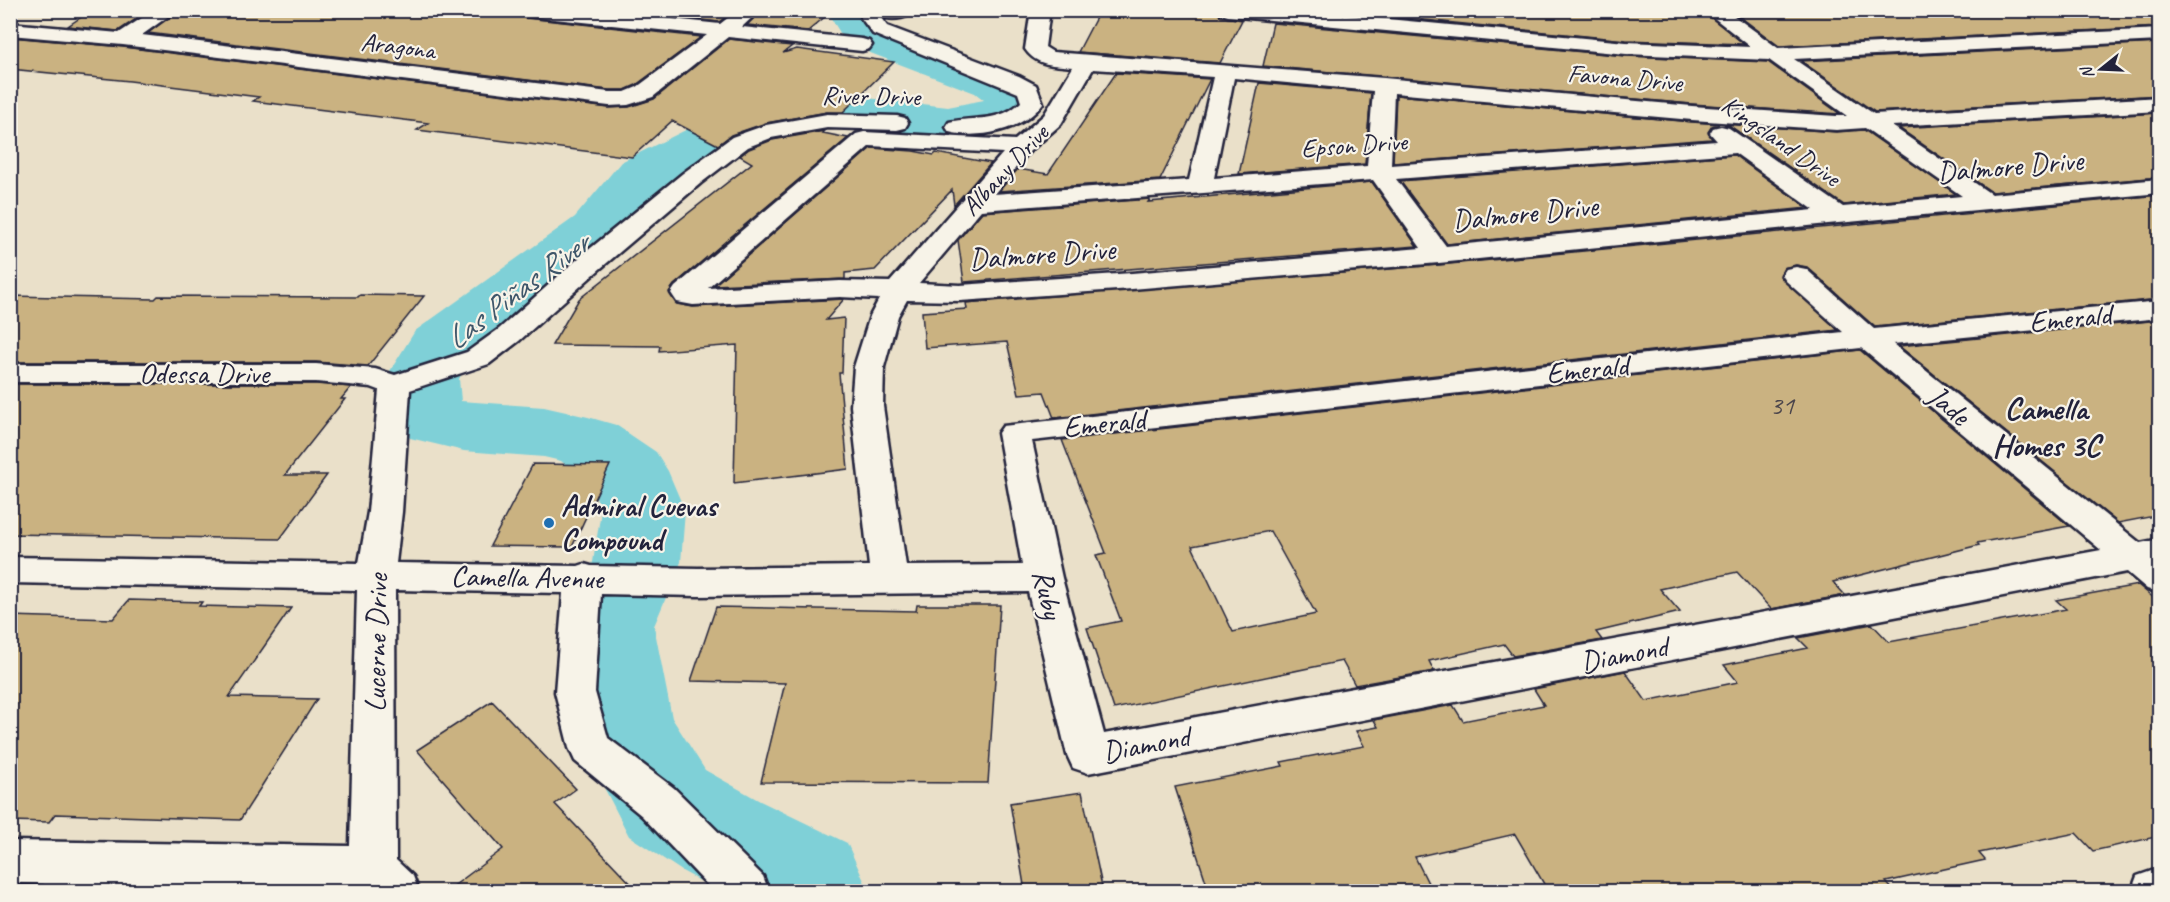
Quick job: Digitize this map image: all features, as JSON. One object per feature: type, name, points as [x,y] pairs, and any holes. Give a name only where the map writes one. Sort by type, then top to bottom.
[{"type":"street","points":[[123,39],[168,10]]},
{"type":"street","points":[[526,10],[862,45]]},
{"type":"street","name":"Aragona","points":[[10,29],[123,39],[609,99],[628,98],[645,92],[751,10]]},
{"type":"street","name":"Favona Drive","points":[[1041,10],[1035,49],[1047,58],[1225,70],[1692,113],[1836,123],[2160,104]]},
{"type":"street","points":[[1228,10],[1626,48],[1773,54],[2160,35]]},
{"type":"street","points":[[1713,10],[1987,202]]},
{"type":"street","name":"River Drive","points":[[406,382],[478,358],[509,335],[591,262],[692,178],[741,142],[766,132],[827,121],[848,120],[978,127],[1007,121],[1023,113],[1032,103],[1028,90],[1011,81],[880,30],[871,18],[890,12]]},
{"type":"street","name":"Albany Drive","points":[[888,579],[867,406],[869,366],[884,316],[897,292],[1021,147],[1053,119],[1086,62]]},
{"type":"street","points":[[1200,186],[1225,70]]},
{"type":"street","points":[[1384,84],[1379,172],[1439,255]]},
{"type":"street","name":"Kingsland Drive","points":[[1692,113],[1838,215]]},
{"type":"street","name":"Dalmore Drive","points":[[1021,147],[864,139],[685,293],[693,297],[840,289],[960,292],[1132,281],[1439,255],[1838,215],[2160,186]]},
{"type":"street","name":"Epson Drive","points":[[973,203],[1739,146]]},
{"type":"street","name":"Jade","points":[[1796,275],[1867,338],[2150,563]]},
{"type":"street","name":"Emerald","points":[[1014,433],[1867,338],[2160,309]]},
{"type":"street","name":"Odessa Drive","points":[[10,373],[316,373],[406,382]]},
{"type":"street","name":"Lucerne Drive","points":[[384,880],[376,574],[406,382]]},
{"type":"street","name":"Ruby","points":[[1014,433],[1043,578],[1088,755]]},
{"type":"street","name":"Diamond","points":[[1088,755],[2150,563]]},
{"type":"street","name":"Camella Avenue","points":[[10,570],[376,574],[698,582],[1043,578]]},
{"type":"street","points":[[594,579],[578,628],[575,692],[590,748],[658,802],[746,891]]},
{"type":"street","points":[[10,862],[73,877],[384,880]]},
{"type":"street","points":[[2154,891],[2160,890]]},
{"type":"building","points":[[92,10],[149,10],[118,31],[68,26]]},
{"type":"building","points":[[179,10],[515,10],[518,16],[526,18],[701,37],[636,85],[625,90],[609,90],[148,33]]},
{"type":"building","points":[[612,10],[734,10],[719,22]]},
{"type":"building","points":[[762,10],[833,10],[808,31],[747,25]]},
{"type":"building","points":[[1100,10],[1217,10],[1220,16],[1242,20],[1220,63],[1078,52]]},
{"type":"building","points":[[1323,10],[1702,10],[1744,44],[1626,40]]},
{"type":"building","points":[[1731,10],[2160,10],[2160,27],[1779,46]]},
{"type":"building","points":[[1273,23],[1626,56],[1768,62],[1840,114],[1692,104],[1263,66]]},
{"type":"building","points":[[10,37],[123,47],[609,108],[629,107],[654,99],[729,39],[792,46],[783,53],[797,49],[894,62],[843,112],[827,112],[766,123],[731,135],[718,145],[672,121],[632,157],[417,130],[428,123],[253,101],[259,97],[10,69]]},
{"type":"building","points":[[2160,43],[2160,95],[1875,112],[1801,61]]},
{"type":"building","points":[[1116,73],[1210,79],[1160,180],[999,191],[1018,169],[1048,174]]},
{"type":"building","points":[[1259,83],[1371,93],[1365,164],[1239,174]]},
{"type":"building","points":[[1396,95],[1719,124],[1712,126],[1708,132],[1712,139],[1393,163]]},
{"type":"building","points":[[2160,113],[2160,177],[1992,192],[1899,128]]},
{"type":"building","points":[[1724,124],[1836,132],[1864,130],[1956,194],[1844,205]]},
{"type":"building","points":[[825,131],[823,133],[848,138],[674,285],[669,292],[677,304],[693,307],[844,299],[826,320],[844,318],[842,373],[839,373],[848,469],[734,483],[737,345],[659,351],[660,346],[552,345],[579,299],[752,163],[740,156],[749,149],[772,140]]},
{"type":"building","points":[[871,148],[934,155],[936,153],[991,163],[954,205],[952,190],[875,270],[845,273],[845,279],[714,285]]},
{"type":"building","points":[[1734,155],[1808,208],[1447,244],[1400,181]]},
{"type":"building","points":[[1372,182],[1417,246],[964,282],[958,240],[982,212],[1150,199],[1148,202]]},
{"type":"building","points":[[2160,195],[2160,299],[1875,327],[1807,267],[1796,265],[1784,268],[1780,276],[1838,330],[1054,418],[1044,392],[1019,394],[1007,342],[925,348],[922,312],[967,309],[966,303],[1439,265]]},
{"type":"building","points":[[360,295],[424,296],[368,366],[316,362],[10,362],[10,296],[155,299],[158,296],[358,297]]},
{"type":"building","points":[[2160,320],[2160,515],[2118,523],[1899,346]]},
{"type":"building","points":[[1860,350],[2069,526],[1977,543],[1979,545],[1833,582],[1845,595],[1771,609],[1737,572],[1660,589],[1680,612],[1596,632],[1602,640],[1513,656],[1504,644],[1429,661],[1434,671],[1355,685],[1342,661],[1114,709],[1087,628],[1121,621],[1096,555],[1106,553],[1062,440]],"holes":[[[1270,531],[1316,614],[1233,632],[1192,546]]]},
{"type":"building","points":[[10,384],[316,384],[351,387],[341,399],[345,399],[285,475],[327,475],[280,539],[10,534]]},
{"type":"building","points":[[533,464],[610,465],[572,547],[490,546]]},
{"type":"building","points":[[2138,585],[2160,603],[2160,836],[2093,851],[2076,833],[1979,853],[1985,860],[1886,882],[1894,891],[1548,891],[1515,834],[1415,857],[1432,891],[1209,891],[1175,787],[1283,766],[1281,762],[1364,746],[1356,731],[1378,727],[1374,720],[1453,705],[1463,721],[1544,705],[1534,689],[1625,671],[1646,701],[1738,682],[1724,665],[1808,648],[1798,638],[1872,624],[1889,642],[2066,609],[2056,600]]},
{"type":"building","points":[[129,600],[202,602],[199,606],[291,608],[229,697],[317,699],[240,820],[55,814],[49,822],[10,821],[10,616],[113,619]]},
{"type":"building","points":[[917,605],[1000,605],[988,783],[761,782],[785,683],[691,681],[716,607],[916,611]]},
{"type":"building","points":[[492,701],[576,789],[555,804],[638,891],[447,891],[503,849],[417,750]]},
{"type":"building","points":[[1082,792],[1103,891],[1025,891],[1010,803]]},
{"type":"waterway","name":"Las Piñas River","points":[[813,892],[807,880],[721,836],[667,803],[623,727],[608,626],[637,562],[643,511],[627,471],[588,443],[544,432],[464,426],[437,421],[422,406],[422,379],[440,346],[597,230],[642,174],[733,128],[794,114],[849,112],[948,123],[997,115],[1018,101],[993,82],[864,34],[849,10]]},
{"type":"place","name":"Admiral Cuevas Compound","points":[[549,523]]},
{"type":"district","name":"Camella Homes 3C","points":[[2046,426]]}]
